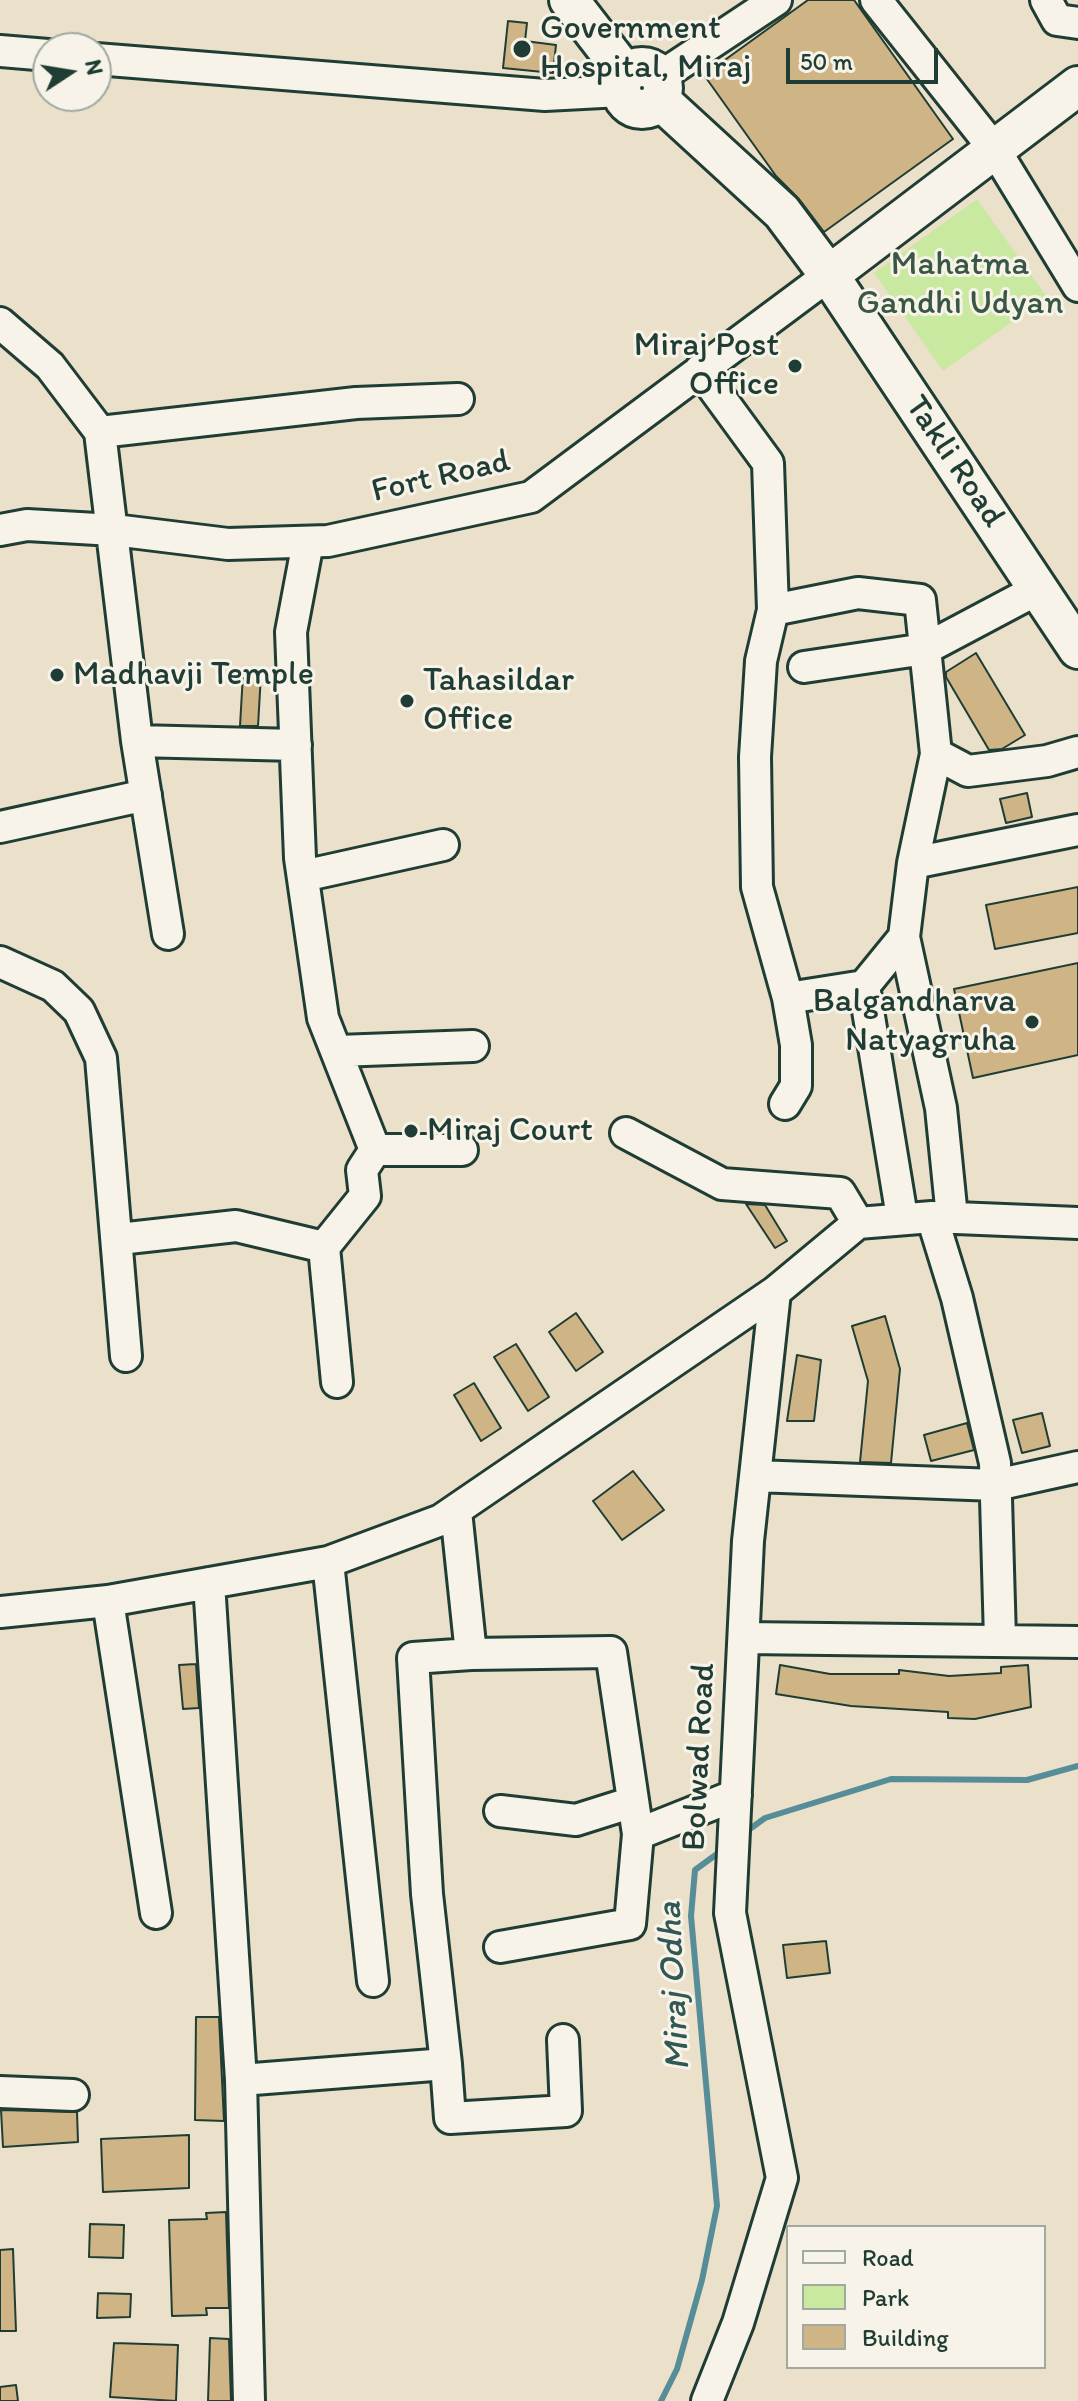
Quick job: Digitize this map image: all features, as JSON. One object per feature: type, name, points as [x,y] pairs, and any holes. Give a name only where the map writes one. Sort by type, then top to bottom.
[{"type":"main road","name":"Takli Road","points":[[569,0],[642,86],[782,212],[829,275],[1078,649]]},
{"type":"main road","points":[[829,275],[1078,86]]},
{"type":"street","points":[[112,60],[545,95],[642,86],[776,0]]},
{"type":"street","points":[[876,0],[995,150],[1078,286]]},
{"type":"street","points":[[1046,0],[1057,20],[1078,23]]},
{"type":"street","points":[[0,51],[32,54]]},
{"type":"street","name":"Fort Road","points":[[0,530],[27,525],[114,530],[228,544],[328,541],[531,497],[829,275]]},
{"type":"street","points":[[0,323],[50,366],[100,432],[137,741],[168,934]]},
{"type":"street","points":[[700,370],[768,463],[773,610],[761,661],[755,757],[757,887],[788,998],[796,1045],[796,1086],[785,1104]]},
{"type":"street","points":[[100,432],[356,403],[458,399]]},
{"type":"street","points":[[308,542],[291,632],[303,876],[323,1018],[375,1150]]},
{"type":"street","points":[[804,667],[925,649],[1040,588]]},
{"type":"street","points":[[773,610],[858,593],[920,600],[936,754],[913,863],[904,937],[941,1108],[928,1217]]},
{"type":"street","points":[[137,741],[296,745]]},
{"type":"street","points":[[936,754],[968,771],[1047,761],[1078,752]]},
{"type":"street","points":[[0,827],[146,795]]},
{"type":"street","points":[[913,863],[1078,830]]},
{"type":"street","points":[[303,876],[443,845]]},
{"type":"street","points":[[788,998],[864,986],[904,937]]},
{"type":"street","points":[[0,962],[53,986],[62,994],[79,1011],[101,1058],[119,1239],[126,1356]]},
{"type":"street","points":[[864,986],[928,1217],[971,1356],[995,1463],[1000,1639]]},
{"type":"street","points":[[338,1051],[473,1046]]},
{"type":"street","points":[[626,1133],[722,1184],[840,1193],[858,1223]]},
{"type":"street","points":[[375,1150],[462,1150]]},
{"type":"street","points":[[337,1382],[324,1247],[365,1196],[362,1170],[375,1150]]},
{"type":"street","points":[[0,1612],[108,1601],[328,1562],[441,1520],[775,1292],[858,1223],[928,1217],[1078,1223]]},
{"type":"street","points":[[119,1239],[236,1226],[324,1247]]},
{"type":"street","name":"Bolwad Road","points":[[707,2401],[738,2323],[782,2178],[730,1913],[755,1476],[775,1292]]},
{"type":"street","points":[[755,1476],[996,1485],[1078,1467]]},
{"type":"street","points":[[456,1511],[471,1654]]},
{"type":"street","points":[[328,1562],[373,1981]]},
{"type":"street","points":[[209,1583],[241,2080],[249,2401]]},
{"type":"street","points":[[108,1601],[156,1913]]},
{"type":"street","points":[[744,1638],[1078,1642]]},
{"type":"street","points":[[500,1947],[630,1924],[638,1834],[611,1652],[413,1658],[427,1894],[450,2118],[566,2111],[563,2040]]},
{"type":"street","points":[[638,1834],[736,1795]]},
{"type":"street","points":[[500,1811],[576,1820],[633,1802]]},
{"type":"street","points":[[241,2080],[446,2064]]},
{"type":"street","points":[[0,2092],[73,2095]]},
{"type":"green space","name":"Mahatma Gandhi Udyan","points":[[977,199],[1047,297],[943,371],[874,273]]},
{"type":"building","points":[[808,0],[854,0],[953,139],[824,232],[799,199],[776,176],[704,75]]},
{"type":"building","points":[[508,21],[527,23],[525,41],[556,45],[553,73],[503,68]]},
{"type":"building","points":[[976,653],[1025,735],[1002,749],[989,750],[946,677],[946,672]]},
{"type":"building","points":[[243,674],[261,674],[258,726],[240,726]]},
{"type":"building","points":[[1027,793],[1032,817],[1006,823],[1000,799]]},
{"type":"building","points":[[1078,887],[1078,933],[995,949],[986,905]]},
{"type":"building","points":[[1078,963],[1078,1055],[973,1078],[954,989]]},
{"type":"building","points":[[746,1204],[765,1205],[787,1241],[775,1248]]},
{"type":"building","points":[[576,1313],[603,1352],[576,1371],[549,1332]]},
{"type":"building","points":[[885,1316],[900,1369],[891,1463],[860,1462],[868,1381],[852,1326]]},
{"type":"building","points":[[516,1344],[549,1397],[528,1411],[494,1357]]},
{"type":"building","points":[[797,1355],[821,1360],[814,1421],[787,1421]]},
{"type":"building","points":[[474,1383],[501,1428],[481,1441],[454,1395]]},
{"type":"building","points":[[1042,1413],[1050,1446],[1022,1453],[1013,1420]]},
{"type":"building","points":[[967,1423],[974,1450],[931,1461],[924,1435]]},
{"type":"building","points":[[633,1471],[664,1510],[622,1540],[593,1501]]},
{"type":"building","points":[[196,1664],[199,1708],[183,1709],[179,1665]]},
{"type":"building","points":[[780,1665],[830,1674],[899,1674],[899,1670],[949,1676],[1001,1673],[1001,1667],[1028,1665],[1031,1707],[975,1719],[948,1718],[948,1712],[851,1706],[776,1694]]},
{"type":"building","points":[[826,1941],[830,1973],[787,1978],[783,1945]]},
{"type":"building","points":[[196,2017],[219,2017],[224,2121],[195,2120]]},
{"type":"building","points":[[1,2110],[77,2112],[78,2142],[3,2147]]},
{"type":"building","points":[[189,2135],[189,2188],[103,2192],[101,2139]]},
{"type":"building","points":[[226,2212],[229,2308],[206,2308],[207,2315],[172,2316],[169,2220],[207,2219],[206,2213]]},
{"type":"building","points":[[90,2224],[124,2225],[123,2258],[89,2257]]},
{"type":"building","points":[[13,2249],[16,2331],[0,2331],[0,2250]]},
{"type":"building","points":[[98,2293],[131,2294],[130,2317],[97,2318]]},
{"type":"building","points":[[210,2338],[229,2339],[231,2401],[208,2401]]},
{"type":"building","points":[[114,2343],[178,2345],[176,2401],[110,2397]]},
{"type":"building","points":[[16,2385],[18,2401],[0,2401],[0,2387]]},
{"type":"waterway","name":"Miraj Odha","points":[[743,1834],[765,1818],[891,1779],[1027,1780],[1078,1766]]},
{"type":"waterway","name":"Miraj Odha","points":[[661,2401],[677,2369],[702,2280],[717,2206],[691,1916],[695,1870],[721,1851]]},
{"type":"place","name":"Government Hospital, Miraj","points":[[522,49]]},
{"type":"place","name":"Miraj Post Office","points":[[795,366]]},
{"type":"place","name":"Madhavji Temple","points":[[57,675]]},
{"type":"place","name":"Tahasildar Office","points":[[407,701]]},
{"type":"place","name":"Balgandharva Natyagruha","points":[[1032,1022]]},
{"type":"place","name":"Miraj Court","points":[[411,1131]]}]
